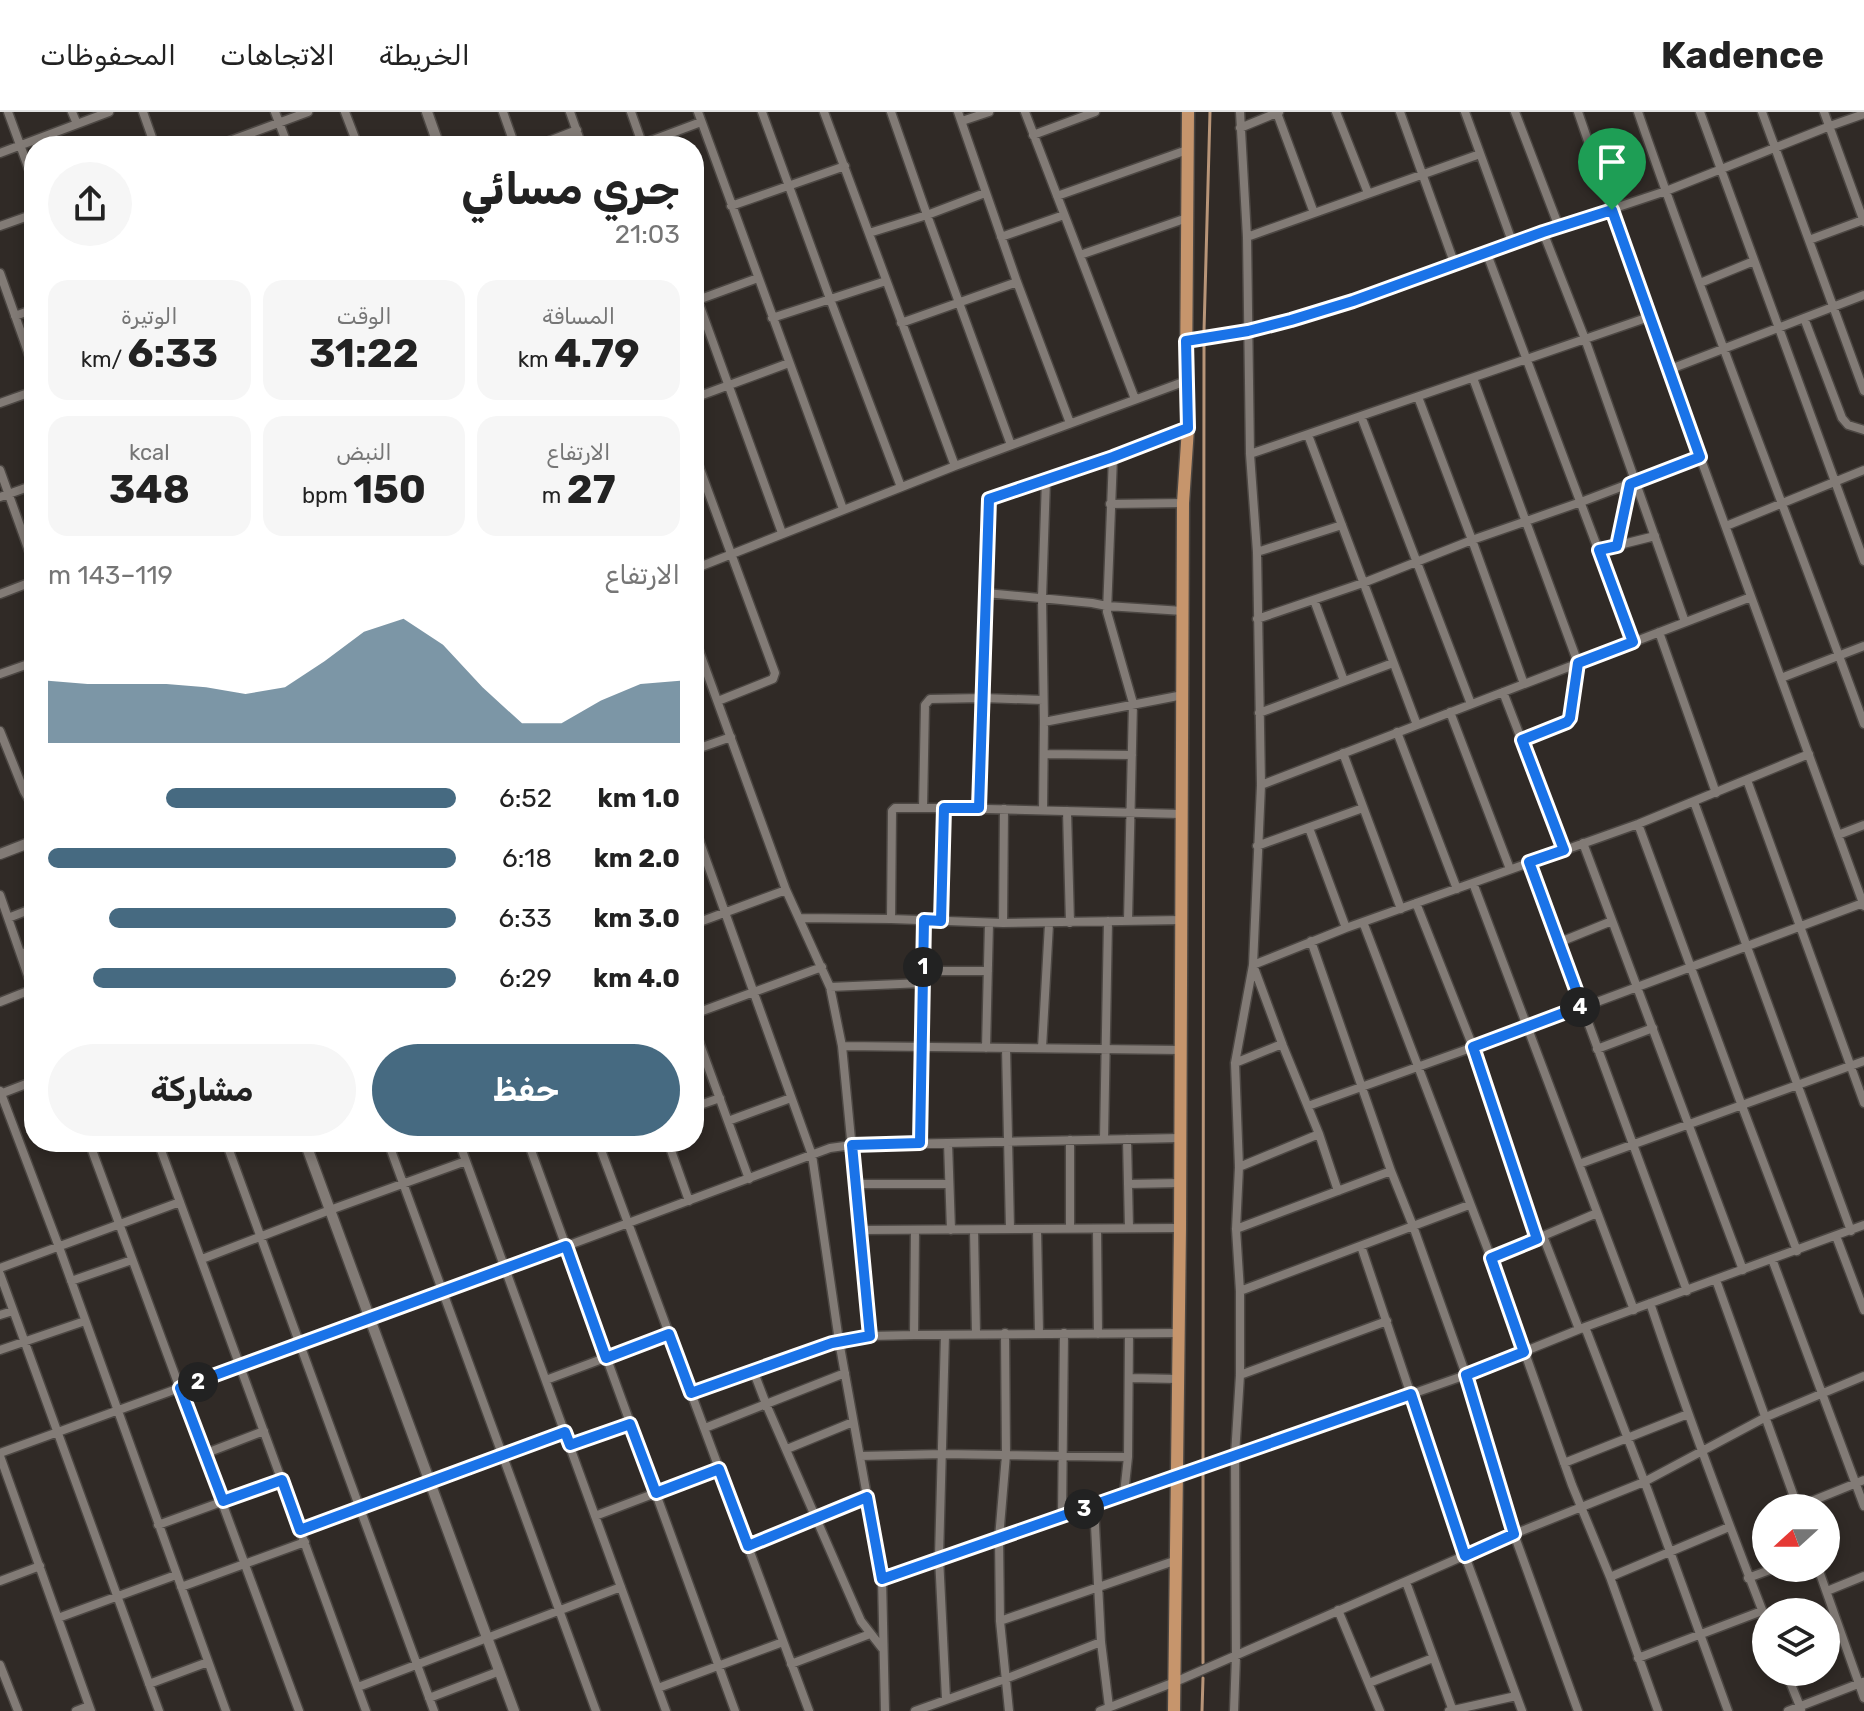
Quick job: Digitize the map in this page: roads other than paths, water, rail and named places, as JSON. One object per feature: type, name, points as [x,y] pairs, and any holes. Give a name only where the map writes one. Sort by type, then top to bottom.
[{"type":"main road","points":[[1174,1711],[1180,1228],[1183,503],[1188,428],[1188,112]]},
{"type":"street","points":[[8,112],[24,152]]},
{"type":"street","points":[[72,112],[77,124]]},
{"type":"street","points":[[47,136],[109,112]]},
{"type":"street","points":[[143,112],[151,136]]},
{"type":"street","points":[[275,112],[284,136]]},
{"type":"street","points":[[244,136],[308,112]]},
{"type":"street","points":[[345,112],[354,136]]},
{"type":"street","points":[[427,112],[435,136]]},
{"type":"street","points":[[503,112],[511,136]]},
{"type":"street","points":[[570,112],[579,136]]},
{"type":"street","points":[[631,112],[638,136]]},
{"type":"street","points":[[698,112],[843,509]]},
{"type":"street","points":[[762,112],[901,487]]},
{"type":"street","points":[[824,112],[955,466]]},
{"type":"street","points":[[891,112],[1011,445]]},
{"type":"street","points":[[989,112],[960,117],[1070,423]]},
{"type":"street","points":[[1025,112],[1135,399]]},
{"type":"street","points":[[1033,135],[1095,112]]},
{"type":"street","points":[[1236,1709],[1235,1455],[1240,1375],[1240,1291],[1236,1229],[1239,1167],[1235,1063],[1253,965],[1261,785],[1257,552],[1250,454],[1247,237],[1240,112]]},
{"type":"street","points":[[1240,128],[1278,112],[1314,213]]},
{"type":"street","points":[[1336,112],[1368,193]]},
{"type":"street","points":[[1400,112],[1455,265]]},
{"type":"street","points":[[1465,112],[1513,244]]},
{"type":"street","points":[[1515,112],[1559,227]]},
{"type":"street","points":[[1308,1106],[1863,904],[1668,370],[1578,112]]},
{"type":"street","points":[[1638,112],[1864,724]]},
{"type":"street","points":[[1700,112],[1864,561]]},
{"type":"street","points":[[1762,112],[1864,391]]},
{"type":"street","points":[[1809,240],[1864,221],[1824,112]]},
{"type":"street","points":[[1186,341],[1248,331],[1353,301],[1666,191],[1864,114]]},
{"type":"street","points":[[664,136],[701,122]]},
{"type":"street","points":[[562,136],[577,130]]},
{"type":"street","points":[[0,153],[22,146]]},
{"type":"street","points":[[1057,196],[1187,150]]},
{"type":"street","points":[[1247,237],[1480,154]]},
{"type":"street","points":[[731,206],[845,166]]},
{"type":"street","points":[[869,233],[985,193]]},
{"type":"street","points":[[1001,237],[1064,215]]},
{"type":"street","points":[[0,226],[24,218]]},
{"type":"street","points":[[1080,255],[1187,218]]},
{"type":"street","points":[[1543,232],[1585,339],[1633,483],[1685,622]]},
{"type":"street","points":[[1487,254],[1633,642]]},
{"type":"street","points":[[1700,283],[1754,261]]},
{"type":"street","points":[[0,273],[24,341]]},
{"type":"street","points":[[704,298],[758,278]]},
{"type":"street","points":[[772,318],[886,281]]},
{"type":"street","points":[[901,323],[1017,282]]},
{"type":"street","points":[[1668,370],[1864,295]]},
{"type":"street","points":[[15,316],[24,313]]},
{"type":"street","points":[[1250,454],[1649,317]]},
{"type":"street","points":[[1804,318],[1842,418],[1848,425],[1864,430]]},
{"type":"street","points":[[704,321],[782,533]]},
{"type":"street","points":[[704,394],[789,363]]},
{"type":"street","points":[[1473,378],[1578,663],[1570,718],[1522,740]]},
{"type":"street","points":[[704,565],[955,466],[1186,381]]},
{"type":"street","points":[[0,403],[24,395]]},
{"type":"street","points":[[1418,397],[1524,684]]},
{"type":"street","points":[[1361,416],[1471,704]]},
{"type":"street","points":[[979,808],[989,499],[1188,428]]},
{"type":"street","points":[[1308,435],[1417,725]]},
{"type":"street","points":[[1113,457],[1108,619],[1133,703],[1128,921]]},
{"type":"street","points":[[1257,619],[1363,583],[1700,457]]},
{"type":"street","points":[[0,470],[4,496],[24,542]]},
{"type":"street","points":[[1726,526],[1864,470]]},
{"type":"street","points":[[704,480],[775,676],[718,701]]},
{"type":"street","points":[[1043,810],[1042,598],[1046,480]]},
{"type":"street","points":[[1617,546],[1633,483]]},
{"type":"street","points":[[4,496],[24,489]]},
{"type":"street","points":[[1110,504],[1183,503]]},
{"type":"street","points":[[1257,552],[1342,525]]},
{"type":"street","points":[[1599,550],[1655,536]]},
{"type":"street","points":[[0,594],[24,585]]},
{"type":"street","points":[[986,593],[1183,611]]},
{"type":"street","points":[[1261,785],[1751,597]]},
{"type":"street","points":[[1314,600],[1344,681]]},
{"type":"street","points":[[1659,632],[1716,793]]},
{"type":"street","points":[[1781,678],[1864,646]]},
{"type":"street","points":[[1259,713],[1393,663]]},
{"type":"street","points":[[704,664],[786,890],[830,987],[842,1046],[870,1336]]},
{"type":"street","points":[[0,674],[24,666]]},
{"type":"street","points":[[1503,692],[1564,850]]},
{"type":"street","points":[[1044,722],[1183,695]]},
{"type":"street","points":[[923,808],[927,701],[983,698],[1043,700]]},
{"type":"street","points":[[1450,712],[1510,869]]},
{"type":"street","points":[[0,731],[24,791]]},
{"type":"street","points":[[1397,732],[1457,889]]},
{"type":"street","points":[[704,746],[731,737]]},
{"type":"street","points":[[1343,753],[1401,909]]},
{"type":"street","points":[[1044,754],[1132,755]]},
{"type":"street","points":[[1253,965],[1346,928],[1638,824],[1809,754]]},
{"type":"street","points":[[1747,780],[1864,1103]]},
{"type":"street","points":[[1694,802],[1851,1231]]},
{"type":"street","points":[[891,919],[892,811],[895,808],[1181,814]]},
{"type":"street","points":[[941,921],[944,808]]},
{"type":"street","points":[[1257,846],[1363,808]]},
{"type":"street","points":[[1003,923],[1004,809]]},
{"type":"street","points":[[1067,811],[1070,923]]},
{"type":"street","points":[[1638,824],[1797,1251]]},
{"type":"street","points":[[1838,835],[1864,825]]},
{"type":"street","points":[[1309,828],[1346,928]]},
{"type":"street","points":[[1583,843],[1743,1270]]},
{"type":"street","points":[[0,854],[24,845]]},
{"type":"street","points":[[704,854],[812,1155],[839,1341],[882,1579],[885,1711]]},
{"type":"street","points":[[1529,862],[1687,1291]]},
{"type":"street","points":[[1473,883],[1634,1310]]},
{"type":"street","points":[[704,920],[786,890]]},
{"type":"street","points":[[0,895],[24,963]]},
{"type":"street","points":[[1416,903],[1473,1047],[1540,1237],[1627,1438],[1728,1711]]},
{"type":"street","points":[[8,918],[24,912]]},
{"type":"street","points":[[800,918],[1049,924],[1181,920]]},
{"type":"street","points":[[920,1143],[924,920]]},
{"type":"street","points":[[1104,1139],[1108,921]]},
{"type":"street","points":[[1560,942],[1612,921]]},
{"type":"street","points":[[1363,922],[1658,1711]]},
{"type":"street","points":[[986,1048],[989,923]]},
{"type":"street","points":[[1042,1048],[1049,924]]},
{"type":"street","points":[[1311,941],[1466,1375],[1514,1534],[1578,1711]]},
{"type":"street","points":[[1253,965],[1338,1191]]},
{"type":"street","points":[[704,1010],[822,967]]},
{"type":"street","points":[[923,971],[988,971]]},
{"type":"street","points":[[830,987],[923,983]]},
{"type":"street","points":[[0,1002],[24,994]]},
{"type":"street","points":[[1597,1049],[1653,1028]]},
{"type":"street","points":[[1235,1063],[1282,1044]]},
{"type":"street","points":[[842,1046],[1181,1050]]},
{"type":"street","points":[[1006,1048],[1010,1229]]},
{"type":"street","points":[[704,1055],[749,1179]]},
{"type":"street","points":[[1579,1164],[1864,1061]]},
{"type":"street","points":[[24,1085],[0,1093],[59,1247],[226,1711]]},
{"type":"street","points":[[704,1104],[720,1098]]},
{"type":"street","points":[[728,1121],[791,1098]]},
{"type":"street","points":[[1239,1167],[1319,1134]]},
{"type":"street","points":[[76,1711],[90,1709],[0,1454],[830,1148],[920,1143],[1180,1138]]},
{"type":"street","points":[[1127,1139],[1129,1228]]},
{"type":"street","points":[[1070,1140],[1070,1228]]},
{"type":"street","points":[[948,1143],[951,1230]]},
{"type":"street","points":[[94,1152],[223,1501],[296,1710]]},
{"type":"street","points":[[162,1152],[366,1711]]},
{"type":"street","points":[[230,1152],[434,1711]]},
{"type":"street","points":[[309,1152],[514,1711]]},
{"type":"street","points":[[392,1152],[596,1711]]},
{"type":"street","points":[[463,1152],[666,1711]]},
{"type":"street","points":[[532,1152],[735,1711]]},
{"type":"street","points":[[602,1152],[809,1711]]},
{"type":"street","points":[[672,1152],[689,1201]]},
{"type":"street","points":[[202,1259],[466,1161]]},
{"type":"street","points":[[1236,1229],[1391,1171]]},
{"type":"street","points":[[1128,1184],[1180,1183]]},
{"type":"street","points":[[856,1184],[949,1184]]},
{"type":"street","points":[[159,1711],[0,1271],[180,1202]]},
{"type":"street","points":[[1240,1291],[1469,1205]]},
{"type":"street","points":[[1491,1258],[1597,1213]]},
{"type":"street","points":[[882,1579],[1466,1375],[1582,1328],[1864,1225]]},
{"type":"street","points":[[861,1230],[1180,1228]]},
{"type":"street","points":[[1037,1229],[1039,1333]]},
{"type":"street","points":[[1097,1229],[1098,1334]]},
{"type":"street","points":[[914,1335],[915,1230]]},
{"type":"street","points":[[974,1230],[976,1334]]},
{"type":"street","points":[[1836,1236],[1864,1310]]},
{"type":"street","points":[[1361,1246],[1465,1556],[1522,1711]]},
{"type":"street","points":[[1772,1259],[1860,1482],[1864,1506]]},
{"type":"street","points":[[71,1281],[132,1260]]},
{"type":"street","points":[[1716,1280],[1793,1494]]},
{"type":"street","points":[[1650,1303],[1756,1598]]},
{"type":"street","points":[[0,1315],[13,1311]]},
{"type":"street","points":[[0,1350],[85,1321]]},
{"type":"street","points":[[1240,1375],[1387,1321]]},
{"type":"street","points":[[1005,1333],[1006,1455],[999,1538],[1000,1621],[1009,1711]]},
{"type":"street","points":[[1062,1516],[1064,1333]]},
{"type":"street","points":[[691,1393],[839,1341],[870,1336],[1179,1333]]},
{"type":"street","points":[[546,1380],[669,1334]]},
{"type":"street","points":[[1124,1494],[1128,1457],[1129,1334]]},
{"type":"street","points":[[945,1335],[939,1557],[946,1699]]},
{"type":"street","points":[[753,1370],[861,1621],[883,1649]]},
{"type":"street","points":[[705,1428],[845,1373]]},
{"type":"street","points":[[1094,1506],[1105,1709],[1236,1656],[1514,1534],[1644,1482],[1766,1417],[1864,1376]]},
{"type":"street","points":[[1130,1378],[1178,1379]]},
{"type":"street","points":[[1564,1463],[1688,1414]]},
{"type":"street","points":[[787,1449],[853,1422]]},
{"type":"street","points":[[570,1445],[630,1424]]},
{"type":"street","points":[[204,1454],[264,1431]]},
{"type":"street","points":[[300,1530],[565,1432]]},
{"type":"street","points":[[860,1456],[1128,1457]]},
{"type":"street","points":[[595,1516],[719,1469]]},
{"type":"street","points":[[158,1525],[282,1480]]},
{"type":"street","points":[[1830,1494],[1860,1482]]},
{"type":"street","points":[[748,1546],[867,1497]]},
{"type":"street","points":[[1610,1577],[1729,1527]]},
{"type":"street","points":[[181,1587],[305,1542]]},
{"type":"street","points":[[1000,1621],[1177,1560]]},
{"type":"street","points":[[0,1581],[40,1566]]},
{"type":"street","points":[[58,1618],[176,1575]]},
{"type":"street","points":[[1827,1591],[1864,1576]]},
{"type":"street","points":[[1748,1578],[1752,1577]]},
{"type":"street","points":[[1406,1582],[1451,1711],[1516,1696]]},
{"type":"street","points":[[1823,1582],[1862,1683],[1864,1698]]},
{"type":"street","points":[[358,1687],[621,1587]]},
{"type":"street","points":[[1338,1610],[1380,1711]]},
{"type":"street","points":[[1638,1658],[1700,1634],[1752,1619]]},
{"type":"street","points":[[791,1664],[870,1634]]},
{"type":"street","points":[[658,1688],[783,1642]]},
{"type":"street","points":[[915,1711],[1101,1642]]},
{"type":"street","points":[[1369,1683],[1433,1658]]},
{"type":"street","points":[[149,1684],[208,1662]]},
{"type":"street","points":[[0,1665],[18,1711]]},
{"type":"street","points":[[429,1698],[500,1671]]},
{"type":"street","points":[[1788,1711],[1801,1709],[1862,1683]]},
{"type":"street","points":[[1792,1686],[1801,1709]]},
{"type":"waterway","points":[[1204,331],[1210,112]]},
{"type":"waterway","points":[[1203,1461],[1204,345]]},
{"type":"waterway","points":[[1203,1475],[1203,1663]]},
{"type":"waterway","points":[[1202,1711],[1203,1678]]}]
